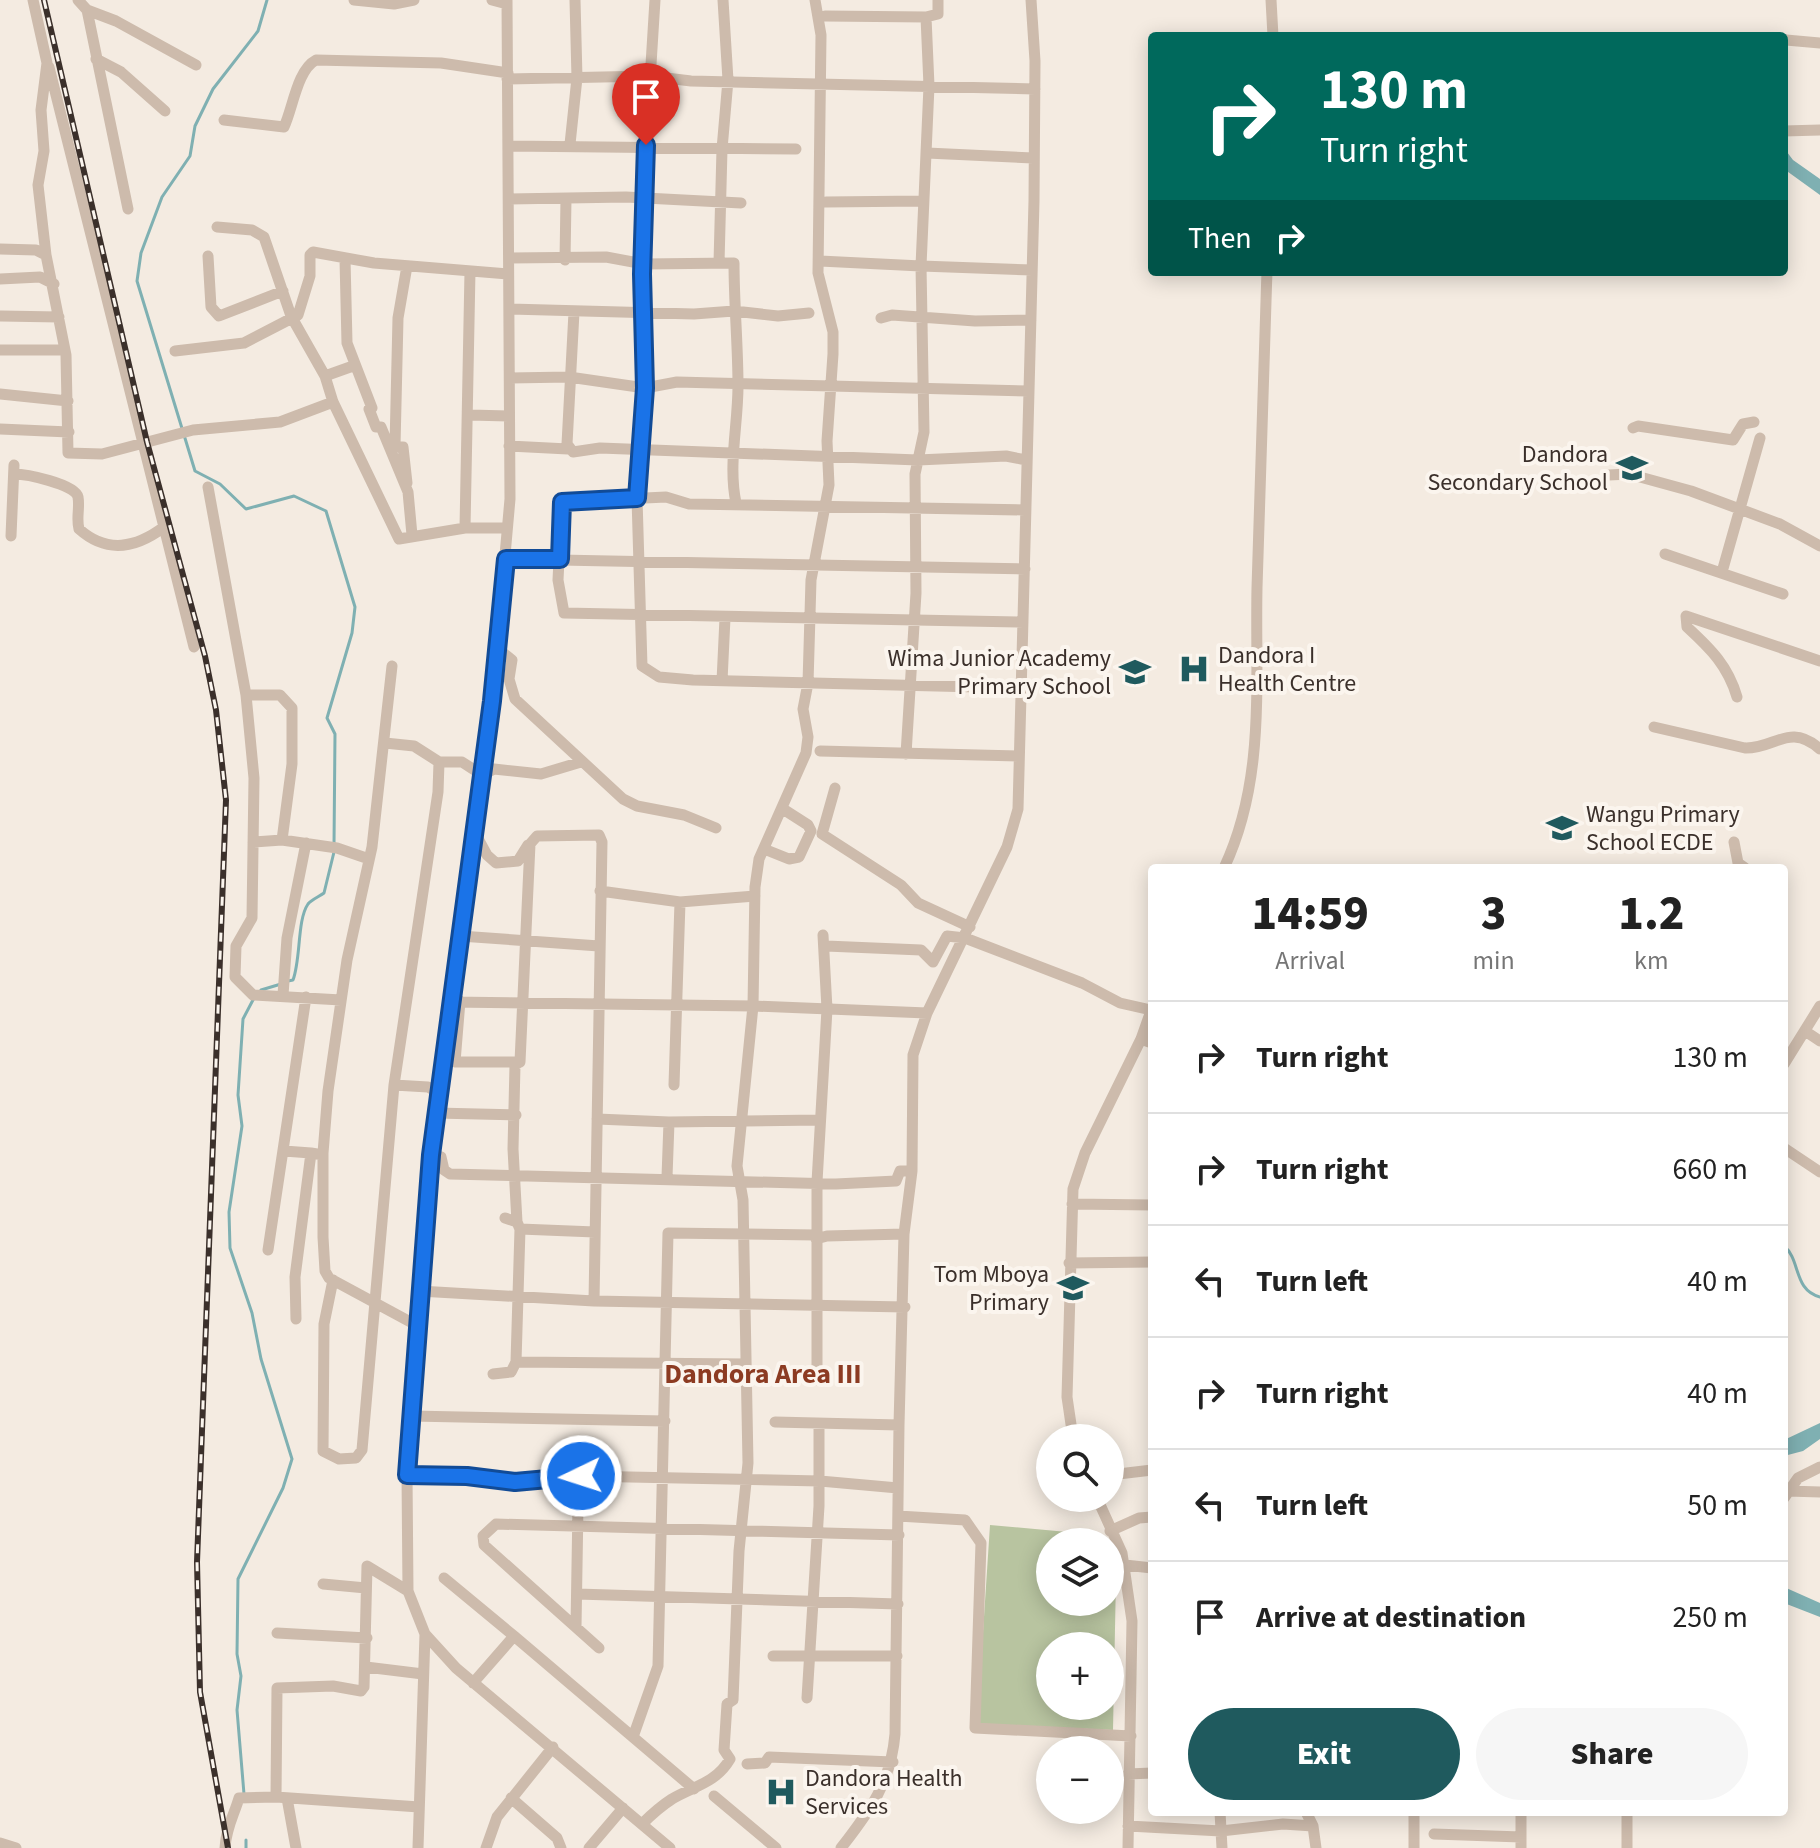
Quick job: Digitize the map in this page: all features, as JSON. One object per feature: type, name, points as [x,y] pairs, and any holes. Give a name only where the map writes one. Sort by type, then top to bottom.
[{"type":"street","points":[[33,0],[194,647]]},
{"type":"street","points":[[78,0],[87,10],[116,21],[196,65]]},
{"type":"street","points":[[354,0],[394,4],[414,0]]},
{"type":"street","points":[[492,0],[507,2],[510,378],[506,559],[498,649],[460,936],[455,1062],[520,1062]]},
{"type":"street","points":[[570,144],[577,78],[575,0]]},
{"type":"street","points":[[655,0],[646,145],[645,388],[637,498],[641,564],[640,659],[646,670],[659,677],[1021,688]]},
{"type":"street","points":[[719,263],[719,201],[728,80],[723,0]]},
{"type":"street","points":[[642,1824],[671,1800],[723,1772],[730,1759],[724,1750],[727,1704],[733,1700],[747,1480],[744,1233],[738,1144],[753,1006],[755,896],[764,849],[806,753],[808,737],[803,709],[808,683],[812,566],[826,507],[832,387],[833,332],[817,260],[821,21],[815,0]]},
{"type":"street","points":[[825,16],[926,17],[938,14],[938,0]]},
{"type":"street","points":[[841,1848],[876,1803],[893,1762],[899,1425],[905,1307],[904,1234],[912,1171],[913,1055],[927,1013],[1014,829],[1019,756],[1031,320],[1035,89],[1031,0]]},
{"type":"street","points":[[1271,0],[1273,32]]},
{"type":"street","points":[[87,10],[128,209]]},
{"type":"street","points":[[906,754],[915,623],[913,510],[924,432],[923,317],[919,309],[929,86],[926,17]]},
{"type":"street","points":[[1788,40],[1820,43]]},
{"type":"street","points":[[96,59],[121,72],[165,111]]},
{"type":"street","points":[[224,120],[284,127],[302,78],[309,64],[316,60],[441,63],[508,76],[650,76],[1035,89]]},
{"type":"street","points":[[47,63],[41,110],[44,151],[38,185],[46,255],[65,350],[68,453],[71,456],[102,454],[184,433],[280,422],[333,402]]},
{"type":"street","points":[[1788,131],[1820,130]]},
{"type":"street","points":[[508,146],[570,144],[796,149]]},
{"type":"street","points":[[927,153],[1033,158]]},
{"type":"street","points":[[509,199],[741,203]]},
{"type":"street","points":[[565,260],[566,199]]},
{"type":"street","points":[[826,202],[922,201]]},
{"type":"street","points":[[217,227],[252,230],[264,237],[291,316],[325,376],[333,402],[397,537],[402,541],[412,535],[441,534],[465,528],[507,528]]},
{"type":"street","points":[[0,249],[36,250],[46,255]]},
{"type":"street","points":[[175,351],[244,343],[299,314],[311,253],[407,266],[508,274]]},
{"type":"street","points":[[208,256],[211,307],[219,316],[283,291]]},
{"type":"street","points":[[510,258],[565,260],[606,257],[644,264],[734,263],[738,386],[736,453],[731,477],[736,503]]},
{"type":"street","points":[[345,259],[346,333],[353,366],[367,394],[376,427],[381,427],[392,446],[408,492],[412,535]]},
{"type":"street","points":[[820,261],[1032,270]]},
{"type":"street","points":[[392,446],[398,318],[407,266]]},
{"type":"street","points":[[465,528],[470,415],[466,343],[470,271]]},
{"type":"street","points":[[1226,864],[1241,828],[1252,785],[1257,715],[1256,638],[1267,276]]},
{"type":"street","points":[[0,279],[40,277],[54,284]]},
{"type":"street","points":[[510,309],[645,313],[734,311],[778,316],[809,313]]},
{"type":"street","points":[[568,449],[574,312]]},
{"type":"street","points":[[881,318],[892,315],[1031,320]]},
{"type":"street","points":[[1,316],[59,317]]},
{"type":"street","points":[[0,350],[65,350]]},
{"type":"street","points":[[325,376],[353,366]]},
{"type":"street","points":[[510,378],[569,377],[645,388],[677,382],[738,386],[1029,391]]},
{"type":"street","points":[[0,394],[68,401]]},
{"type":"street","points":[[470,415],[508,416]]},
{"type":"street","points":[[1633,428],[1638,426],[1733,440],[1743,424],[1754,422]]},
{"type":"street","points":[[0,429],[69,432]]},
{"type":"street","points":[[1722,572],[1760,438]]},
{"type":"street","points":[[509,446],[568,449],[577,453],[587,448],[918,460],[992,456],[1026,460]]},
{"type":"street","points":[[11,536],[14,469],[73,490],[78,497],[79,529],[102,545],[138,544],[164,527]]},
{"type":"street","points":[[1609,475],[1629,474],[1665,483],[1780,524],[1820,546]]},
{"type":"street","points":[[208,487],[246,695],[254,778],[252,918],[236,946],[235,977],[253,995],[341,1000]]},
{"type":"street","points":[[1023,622],[915,623],[562,612],[558,580],[562,502],[666,497],[689,504],[1025,510]]},
{"type":"street","points":[[1665,554],[1783,594]]},
{"type":"street","points":[[506,559],[1025,569]]},
{"type":"street","points":[[1737,697],[1730,675],[1715,653],[1687,627],[1686,616],[1820,661]]},
{"type":"street","points":[[722,681],[725,618]]},
{"type":"street","points":[[498,649],[512,660],[509,679],[515,699],[609,788],[637,806],[669,810],[716,828]]},
{"type":"street","points":[[296,1319],[295,1277],[341,1000],[369,859],[392,666]]},
{"type":"street","points":[[246,695],[280,695],[292,708],[292,764],[282,840]]},
{"type":"street","points":[[1654,727],[1745,748],[1759,748],[1787,735],[1812,742],[1820,749]]},
{"type":"street","points":[[385,743],[414,746],[439,762],[462,762],[482,775]]},
{"type":"street","points":[[820,751],[1019,756]]},
{"type":"street","points":[[333,1280],[324,1324],[323,1451],[332,1457],[356,1458],[362,1450],[394,1085],[438,792],[439,762]]},
{"type":"street","points":[[482,775],[494,769],[541,774],[581,762]]},
{"type":"street","points":[[835,788],[822,834],[967,932],[1120,1003],[1148,1008]]},
{"type":"street","points":[[764,849],[789,859],[799,857],[806,847],[811,831],[808,825],[783,809]]},
{"type":"street","points":[[474,831],[487,855],[496,863],[518,861],[531,840],[546,835],[601,836],[594,1301]]},
{"type":"street","points":[[253,842],[282,840],[306,843],[337,848],[369,859]]},
{"type":"street","points":[[520,1062],[531,840]]},
{"type":"street","points":[[1734,842],[1739,864]]},
{"type":"street","points":[[283,995],[287,938],[306,843]]},
{"type":"street","points":[[600,891],[680,902],[755,896]]},
{"type":"street","points":[[674,1085],[680,902]]},
{"type":"street","points":[[817,1380],[817,1182],[827,1009],[824,940],[921,950],[933,962],[947,936],[967,932]]},
{"type":"street","points":[[460,936],[599,946]]},
{"type":"street","points":[[268,1250],[306,997]]},
{"type":"street","points":[[455,1002],[753,1006],[927,1013]]},
{"type":"street","points":[[455,1002],[436,1113],[416,1325],[407,1475],[408,1591],[425,1634],[473,1683],[670,1848]]},
{"type":"street","points":[[1788,1058],[1820,1006]]},
{"type":"street","points":[[1805,1031],[1820,1041]]},
{"type":"street","points":[[1071,1424],[1067,1397],[1072,1204],[1085,1153],[1146,1041]]},
{"type":"street","points":[[493,1374],[511,1372],[516,1362],[515,1065],[520,1062]]},
{"type":"street","points":[[394,1085],[428,1087],[439,1093]]},
{"type":"street","points":[[436,1113],[516,1115]]},
{"type":"street","points":[[597,1119],[669,1122],[820,1120]]},
{"type":"street","points":[[667,1177],[669,1122]]},
{"type":"street","points":[[284,1151],[317,1154]]},
{"type":"street","points":[[1788,1151],[1820,1172]]},
{"type":"street","points":[[317,1154],[325,1271],[333,1280],[416,1325]]},
{"type":"street","points":[[431,1155],[441,1157],[444,1170],[450,1174],[817,1182],[896,1181],[900,1171],[912,1171]]},
{"type":"street","points":[[1072,1204],[1148,1205]]},
{"type":"street","points":[[514,1223],[595,1232]]},
{"type":"street","points":[[633,1737],[658,1666],[668,1233],[816,1237],[904,1234]]},
{"type":"street","points":[[1069,1263],[1148,1262]]},
{"type":"street","points":[[419,1291],[594,1301],[905,1307]]},
{"type":"street","points":[[516,1362],[745,1364]]},
{"type":"street","points":[[411,1416],[665,1421]]},
{"type":"street","points":[[775,1422],[899,1425]]},
{"type":"street","points":[[807,1698],[820,1481],[819,1424]]},
{"type":"street","points":[[576,1627],[581,1476],[579,1445]]},
{"type":"street","points":[[1788,1491],[1798,1478],[1820,1467]]},
{"type":"street","points":[[1124,1473],[1148,1470]]},
{"type":"street","points":[[407,1475],[467,1476],[515,1482],[581,1476],[820,1481],[898,1488]]},
{"type":"street","points":[[1788,1494],[1820,1492]]},
{"type":"street","points":[[898,1516],[965,1520],[981,1543],[975,1728],[1131,1736]]},
{"type":"street","points":[[1117,1528],[1148,1517]]},
{"type":"street","points":[[599,1648],[484,1545],[483,1536],[496,1524],[505,1523],[579,1529],[899,1535]]},
{"type":"street","points":[[1128,1848],[1132,1621],[1125,1565],[1148,1568]]},
{"type":"street","points":[[296,1848],[282,1797],[277,1688],[333,1686],[361,1691],[366,1667],[367,1566],[408,1591]]},
{"type":"street","points":[[444,1578],[694,1789]]},
{"type":"street","points":[[323,1584],[366,1588]]},
{"type":"street","points":[[577,1594],[898,1604]]},
{"type":"street","points":[[277,1633],[367,1638]]},
{"type":"street","points":[[418,1848],[425,1634]]},
{"type":"street","points":[[473,1683],[514,1636]]},
{"type":"street","points":[[773,1656],[897,1656]]},
{"type":"street","points":[[366,1667],[423,1674]]},
{"type":"street","points":[[486,1848],[497,1817],[553,1747]]},
{"type":"street","points":[[747,1764],[765,1763],[769,1757],[893,1762]]},
{"type":"street","points":[[1128,1774],[1148,1773]]},
{"type":"street","points":[[714,1796],[776,1848]]},
{"type":"street","points":[[225,1848],[229,1821],[237,1809],[239,1798],[282,1797],[419,1807]]},
{"type":"street","points":[[511,1798],[557,1838],[561,1848]]},
{"type":"street","points":[[589,1848],[623,1808]]},
{"type":"street","points":[[1220,1816],[1222,1848]]},
{"type":"street","points":[[1308,1816],[1313,1826],[1316,1848]]},
{"type":"street","points":[[1414,1816],[1414,1848]]},
{"type":"street","points":[[1434,1834],[1521,1842],[1521,1816]]},
{"type":"street","points":[[1627,1816],[1627,1848]]},
{"type":"street","points":[[1128,1826],[1221,1831],[1283,1824],[1313,1826]]},
{"type":"street","points":[[0,1843],[16,1848]]},
{"type":"green space","points":[[990,1525],[1036,1529],[1036,1616],[1115,1616],[1115,1632],[1036,1632],[1036,1720],[1113,1720],[1113,1730],[977,1724]]},
{"type":"water","points":[[1788,153],[1820,179],[1820,195],[1788,172]]},
{"type":"water","points":[[1820,1423],[1820,1439],[1803,1451],[1788,1455],[1788,1438]]},
{"type":"water","points":[[1788,1589],[1820,1603],[1820,1617],[1788,1605]]},
{"type":"waterway","points":[[267,0],[258,31],[213,89],[195,126],[190,156],[162,197],[141,253],[137,281],[195,471],[220,484],[246,509],[294,496],[326,511],[355,607],[352,633],[327,718],[335,734],[334,845]]},
{"type":"waterway","points":[[288,981],[293,980],[305,911],[309,903],[324,893],[334,852]]},
{"type":"waterway","points":[[261,990],[281,984]]},
{"type":"waterway","points":[[244,1794],[237,1710],[241,1676],[237,1654],[238,1579],[283,1488],[292,1459],[261,1359],[252,1313],[230,1248],[229,1212],[242,1126],[238,1095],[243,1019],[254,998]]},
{"type":"waterway","points":[[1788,1251],[1805,1288],[1820,1297]]},
{"type":"waterway","points":[[246,1840],[246,1848]]},
{"type":"railway","points":[[44,0],[147,442],[205,656],[216,710],[226,800],[197,1562],[200,1692],[228,1848]]},
{"type":"place","name":"Dandora Secondary School","points":[[1632,468]]},
{"type":"place","name":"Dandora I Health Centre","points":[[1194,669]]},
{"type":"place","name":"Wima Junior Academy Primary School","points":[[1135,672]]},
{"type":"place","name":"Wangu Primary School ECDE","points":[[1562,828]]},
{"type":"place","name":"Tom Mboya Primary","points":[[1073,1288]]},
{"type":"place","name":"Dandora Health Services","points":[[781,1792]]},
{"type":"district","name":"Dandora Area III","points":[[763,1373]]},
{"type":"route","points":[[581,1476],[515,1482],[467,1476],[407,1475],[431,1155],[492,701],[506,559],[560,559],[562,502],[637,498],[645,388],[645,293],[642,274],[647,200],[646,145]]}]
